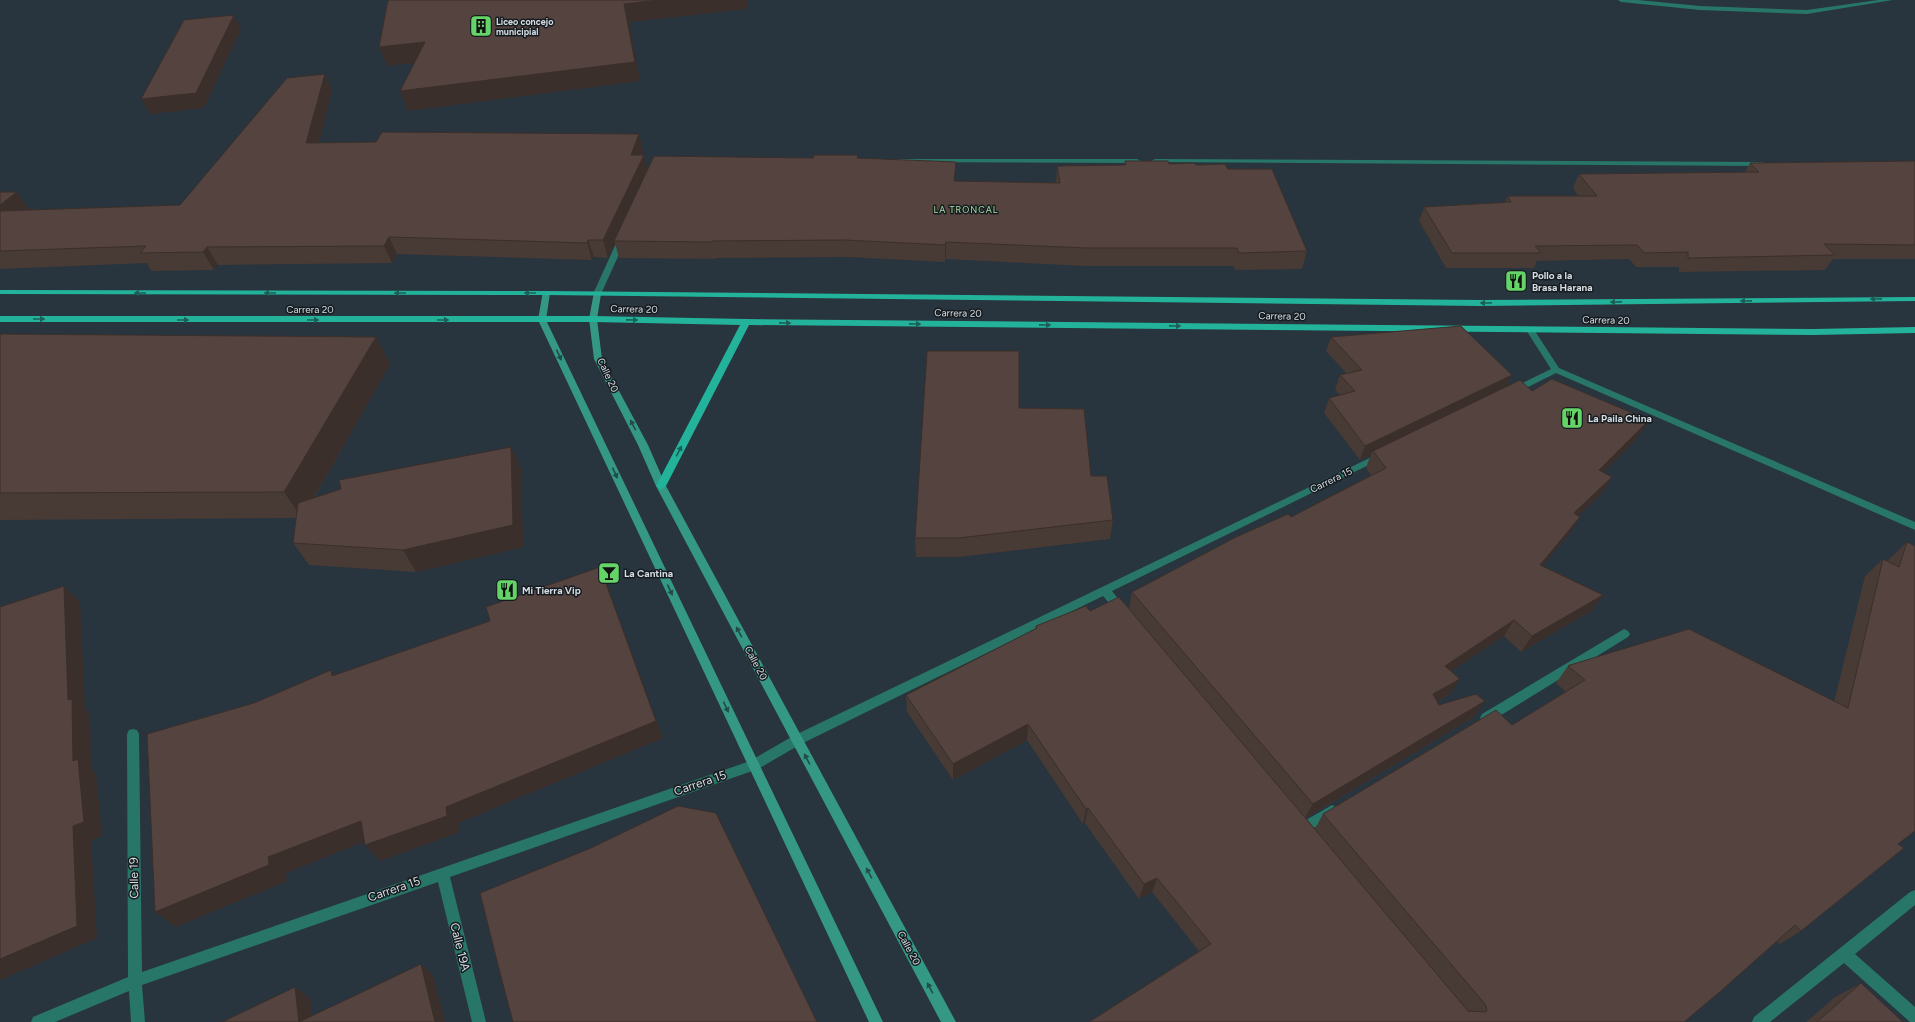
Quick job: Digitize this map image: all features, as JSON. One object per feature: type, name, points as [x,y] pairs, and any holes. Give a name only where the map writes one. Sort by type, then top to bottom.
[{"type":"main road","name":"Carrera 20","points":[[0,292],[546,293],[1480,303],[1915,299]]},
{"type":"main road","name":"Carrera 20","points":[[0,319],[593,319],[746,322],[1530,330],[1813,332],[1915,330]]},
{"type":"main road","points":[[661,486],[746,322]]},
{"type":"street","points":[[1621,0],[1700,8],[1807,12],[1890,0]]},
{"type":"street","points":[[883,160],[1771,164]]},
{"type":"street","points":[[597,294],[626,230]]},
{"type":"street","points":[[546,293],[542,320],[876,1022]]},
{"type":"street","name":"Calle 20","points":[[597,294],[593,319],[598,359],[643,445],[661,486],[949,1022]]},
{"type":"street","points":[[1530,330],[1556,370],[1915,526]]},
{"type":"street","points":[[1506,395],[1556,370]]},
{"type":"street","name":"Carrera 15","points":[[38,1022],[135,981],[754,765],[797,740],[1392,451]]},
{"type":"street","points":[[1105,590],[1130,621]]},
{"type":"street","points":[[1474,725],[1624,634]]},
{"type":"street","name":"Calle 19","points":[[133,734],[135,981],[138,1022]]},
{"type":"street","points":[[1303,828],[1344,803]]},
{"type":"street","points":[[1293,816],[1313,840]]},
{"type":"street","name":"Calle 19A","points":[[442,873],[479,1022]]},
{"type":"street","points":[[1758,1022],[1915,897]]},
{"type":"street","points":[[1844,954],[1915,1018]]},
{"type":"building","points":[[388,0],[660,0],[624,4],[635,62],[400,91],[425,42],[379,47]]},
{"type":"building","points":[[234,15],[196,93],[141,99],[184,20]]},
{"type":"building","points":[[325,74],[306,143],[376,142],[382,132],[639,134],[631,155],[644,155],[603,240],[588,240],[587,243],[389,237],[384,246],[207,247],[203,252],[140,253],[146,246],[0,251],[0,211],[180,205],[287,78]]},
{"type":"building","points":[[814,155],[858,155],[857,158],[956,162],[954,181],[1060,183],[1057,166],[1126,165],[1125,161],[1168,161],[1169,164],[1194,163],[1196,165],[1225,164],[1228,169],[1272,169],[1307,251],[1239,253],[1237,248],[1086,248],[946,242],[945,245],[845,240],[712,242],[614,241],[654,156],[813,158]]},
{"type":"building","points":[[1915,161],[1915,245],[1824,244],[1835,255],[1688,258],[1688,252],[1644,253],[1637,245],[1535,246],[1541,253],[1452,253],[1424,207],[1511,202],[1508,196],[1597,196],[1579,174],[1759,172],[1750,163]]},
{"type":"building","points":[[0,192],[17,192],[0,205]]},
{"type":"building","points":[[1461,326],[1512,375],[1365,446],[1329,398],[1355,391],[1340,375],[1362,370],[1331,337]]},
{"type":"building","points":[[0,334],[376,337],[284,492],[0,493]]},
{"type":"building","points":[[927,351],[1019,351],[1019,408],[1084,409],[1091,476],[1107,476],[1113,520],[959,538],[915,538]]},
{"type":"building","points":[[1552,379],[1649,420],[1599,470],[1612,477],[1574,513],[1580,517],[1540,565],[1603,595],[1532,636],[1514,620],[1445,666],[1460,679],[1433,694],[1439,705],[1476,694],[1485,701],[1313,804],[1132,592],[1236,537],[1288,514],[1291,517],[1386,468],[1373,451],[1520,380],[1532,391]]},
{"type":"building","points":[[511,447],[513,525],[403,550],[293,543],[298,503],[341,489],[339,480]]},
{"type":"building","points":[[1907,542],[1915,546],[1915,831],[1898,844],[1904,848],[1801,931],[1795,925],[1684,1022],[1089,1022],[1211,944],[1157,878],[1144,884],[1088,808],[1086,809],[1028,724],[953,764],[906,695],[1037,628],[1036,626],[1086,606],[1090,611],[1119,597],[1468,1011],[1486,1012],[1487,1009],[1485,1004],[1323,814],[1496,710],[1512,725],[1585,680],[1568,666],[1689,629],[1848,708],[1883,559],[1899,567]]},
{"type":"building","points":[[600,567],[656,721],[446,807],[447,816],[365,845],[361,821],[268,857],[269,865],[155,912],[147,734],[254,703],[331,670],[332,676],[490,621],[486,607]]},
{"type":"building","points":[[64,586],[68,700],[72,699],[73,761],[78,759],[84,822],[73,826],[77,926],[0,959],[0,607]]},
{"type":"building","points":[[678,806],[716,813],[817,1022],[513,1022],[480,893],[591,848]]},
{"type":"building","points":[[421,964],[435,1022],[299,1022]]},
{"type":"building","points":[[1861,983],[1903,1022],[1817,1022]]},
{"type":"building","points":[[295,987],[299,1022],[222,1022]]},
{"type":"place","name":"Liceo concejo municipial","points":[[481,26]]},
{"type":"place","name":"Pollo a la Brasa Harana","points":[[1516,281]]},
{"type":"place","name":"La Paila China","points":[[1572,418]]},
{"type":"place","name":"La Cantina","points":[[609,573]]},
{"type":"place","name":"Mi Tierra Vip","points":[[507,590]]},
{"type":"district","name":"LA TRONCAL","points":[[966,209]]}]
